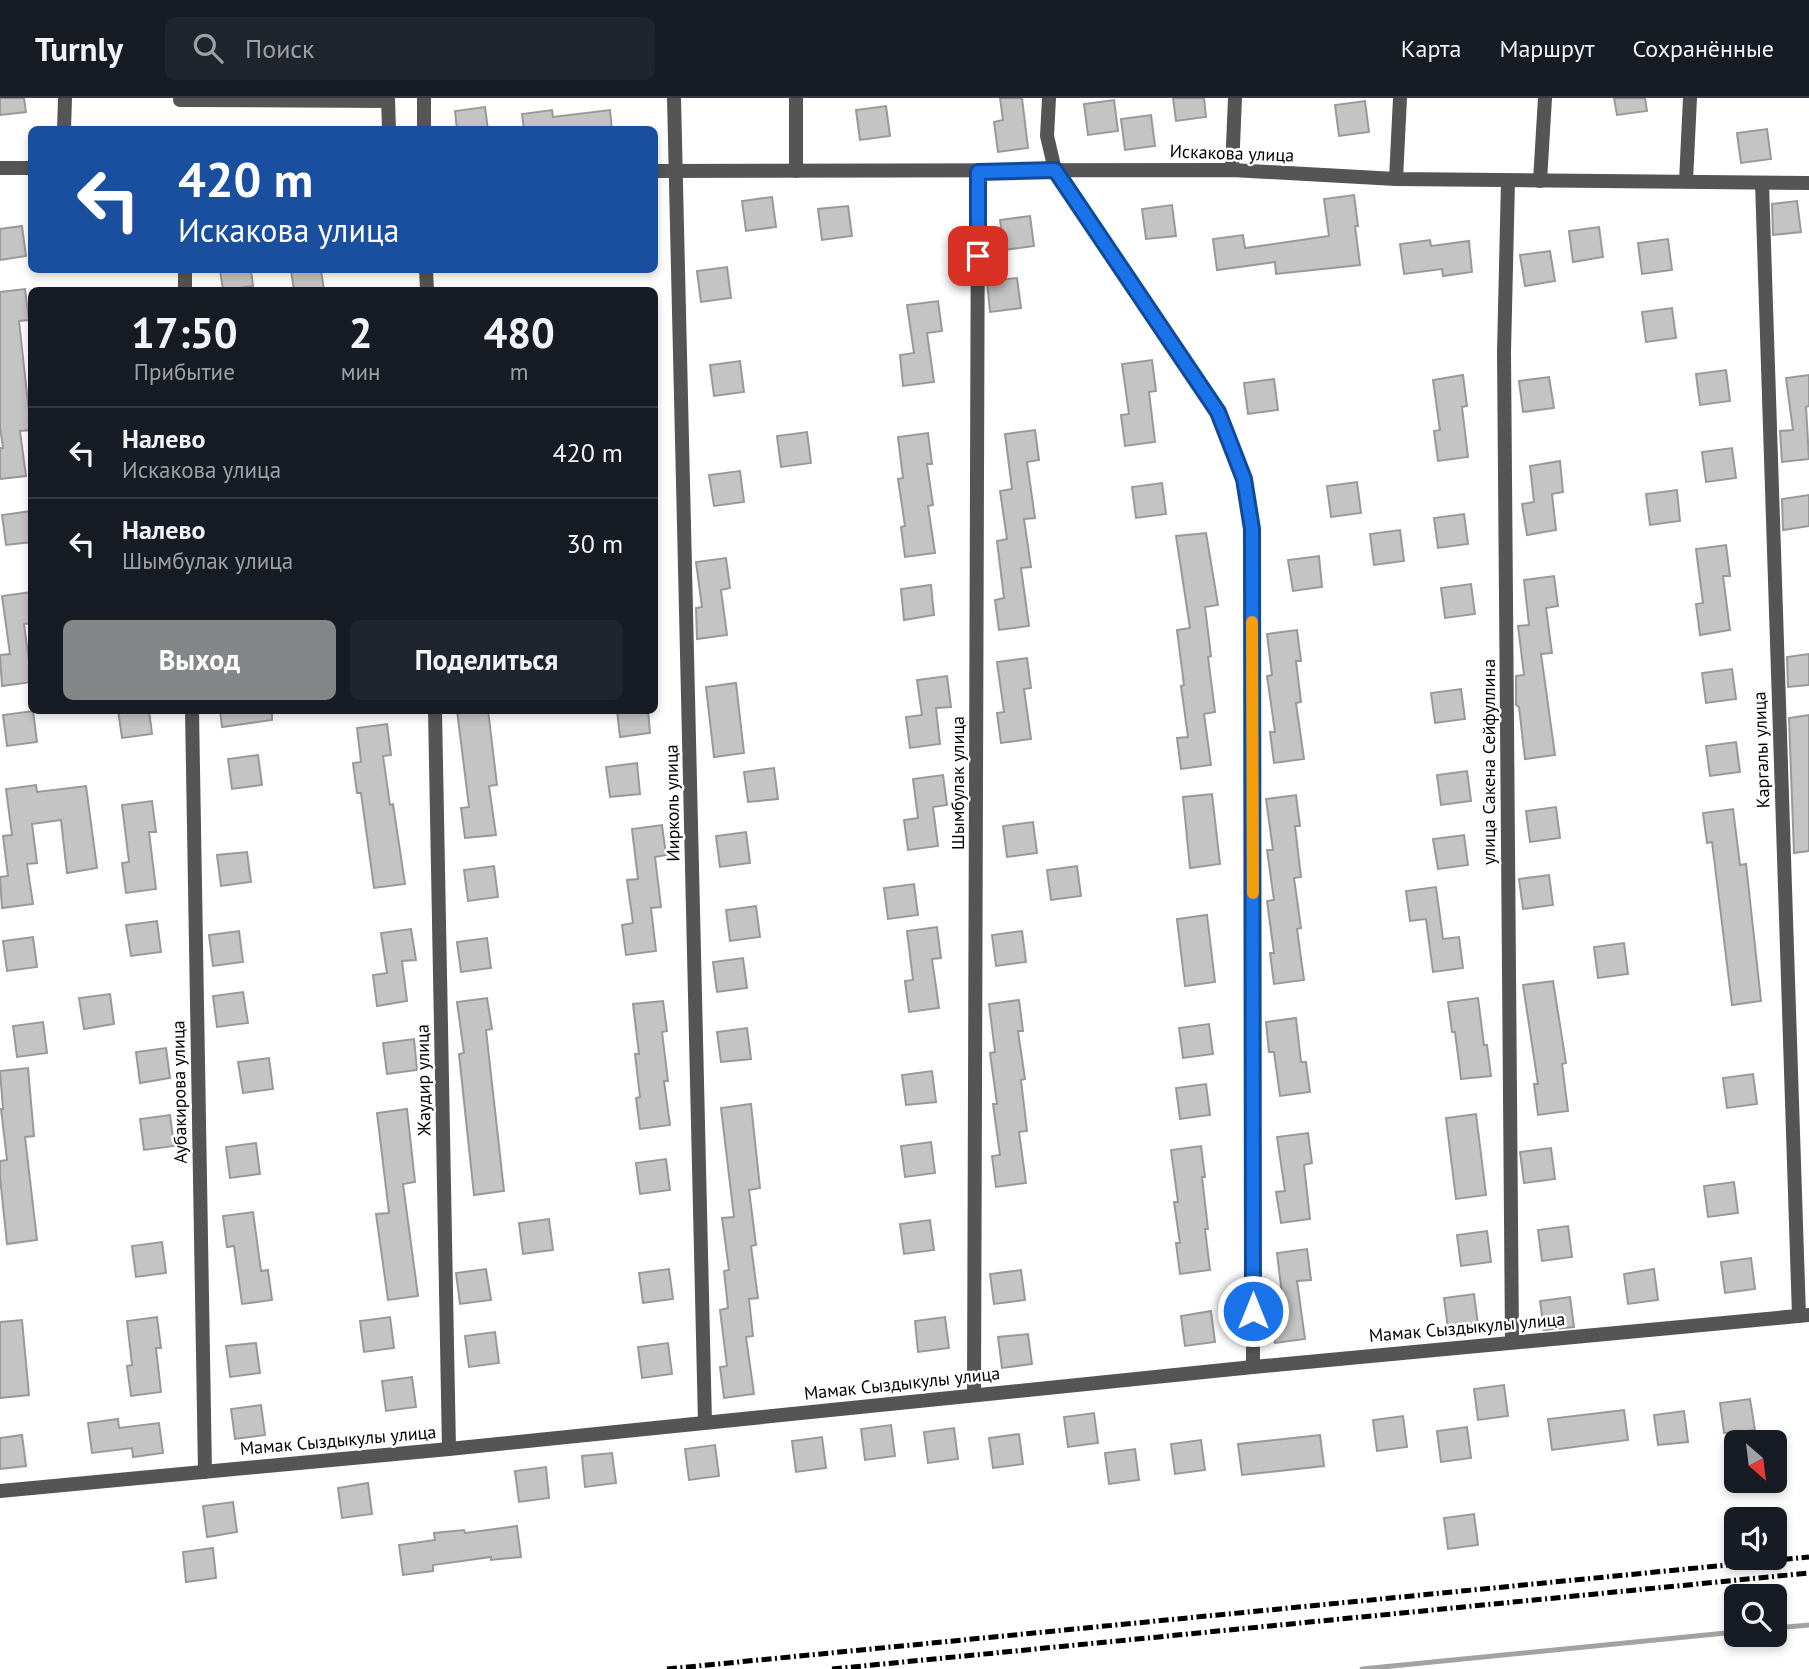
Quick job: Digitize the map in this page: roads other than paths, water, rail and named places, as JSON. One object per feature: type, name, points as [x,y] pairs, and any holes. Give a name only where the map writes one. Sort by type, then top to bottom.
[{"type":"street","points":[[64,126],[65,98]]},
{"type":"street","points":[[424,98],[424,126]]},
{"type":"street","name":"Иирколь улица","points":[[674,98],[705,1423]]},
{"type":"street","points":[[796,98],[796,171]]},
{"type":"street","points":[[1049,98],[1047,136],[1055,170],[1218,412],[1244,479],[1246,491],[1252,529],[1253,1367]]},
{"type":"street","points":[[1232,170],[1235,98]]},
{"type":"street","points":[[1396,179],[1400,98]]},
{"type":"street","points":[[1541,181],[1545,98]]},
{"type":"street","points":[[1686,181],[1690,98]]},
{"type":"street","points":[[180,100],[388,99],[390,126]]},
{"type":"street","points":[[0,168],[28,168]]},
{"type":"street","name":"Искакова улица","points":[[658,171],[1232,170],[1396,179],[1809,183]]},
{"type":"street","name":"Шымбулак улица","points":[[974,1394],[978,172]]},
{"type":"street","name":"улица Сакена Сейфуллина","points":[[1508,181],[1504,366],[1512,1342]]},
{"type":"street","name":"Каргалы улица","points":[[1762,183],[1804,1315]]},
{"type":"street","name":"Аубакирова улица","points":[[192,714],[205,1472]]},
{"type":"street","name":"Жаудир улица","points":[[435,714],[449,1449]]},
{"type":"street","name":"Мамак Сыздыкулы улица","points":[[0,1491],[1804,1315]]},
{"type":"waterway","points":[[1787,1627],[1809,1625]]},
{"type":"waterway","points":[[1362,1669],[1724,1633]]},
{"type":"railway","points":[[667,1669],[1809,1557]]},
{"type":"railway","points":[[832,1669],[1809,1573]]}]
